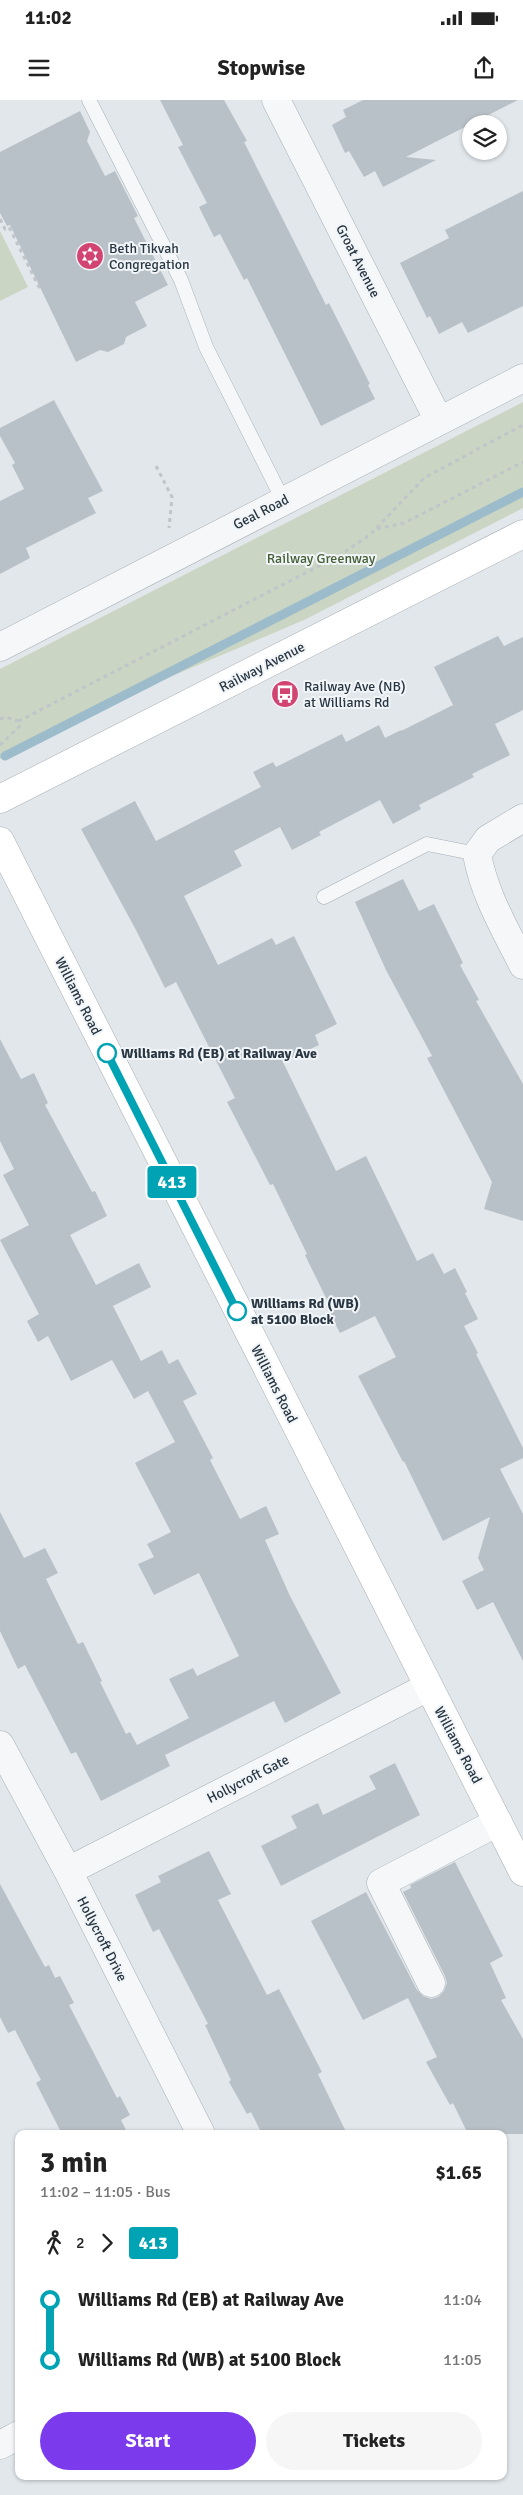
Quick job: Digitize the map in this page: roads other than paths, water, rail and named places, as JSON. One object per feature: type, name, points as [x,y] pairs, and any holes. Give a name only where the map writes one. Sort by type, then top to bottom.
[{"type":"street","name":"Groat Avenue","points":[[276,100],[439,421]]},
{"type":"street","name":"Geal Road","points":[[0,646],[523,378]]},
{"type":"street","name":"Railway Avenue","points":[[0,799],[523,534]]},
{"type":"street","points":[[523,818],[488,839],[477,854],[481,876],[490,900],[523,965]]},
{"type":"street","name":"Williams Road","points":[[0,842],[523,1872]]},
{"type":"street","name":"Hollycroft Gate","points":[[68,1870],[428,1687]]},
{"type":"street","name":"Hollycroft Drive","points":[[0,1745],[68,1870],[199,2130]]},
{"type":"street","points":[[431,1983],[380,1883],[498,1822]]},
{"type":"street","points":[[0,2444],[15,2437]]},
{"type":"lane","points":[[89,100],[181,280],[206,347],[283,500]]},
{"type":"lane","points":[[324,897],[427,844],[477,854]]},
{"type":"waterway","points":[[5,756],[523,492]]},
{"type":"place","name":"Beth Tikvah Congregation","points":[[90,256]]},
{"type":"place","name":"Railway Ave (NB) at Williams Rd","points":[[285,694]]},
{"type":"place","name":"Williams Rd (EB) at Railway Ave","points":[[107,1053]]},
{"type":"place","name":"Williams Rd (WB) at 5100 Block","points":[[237,1311]]},
{"type":"park label","name":"Railway Greenway","points":[[321,558]]}]
